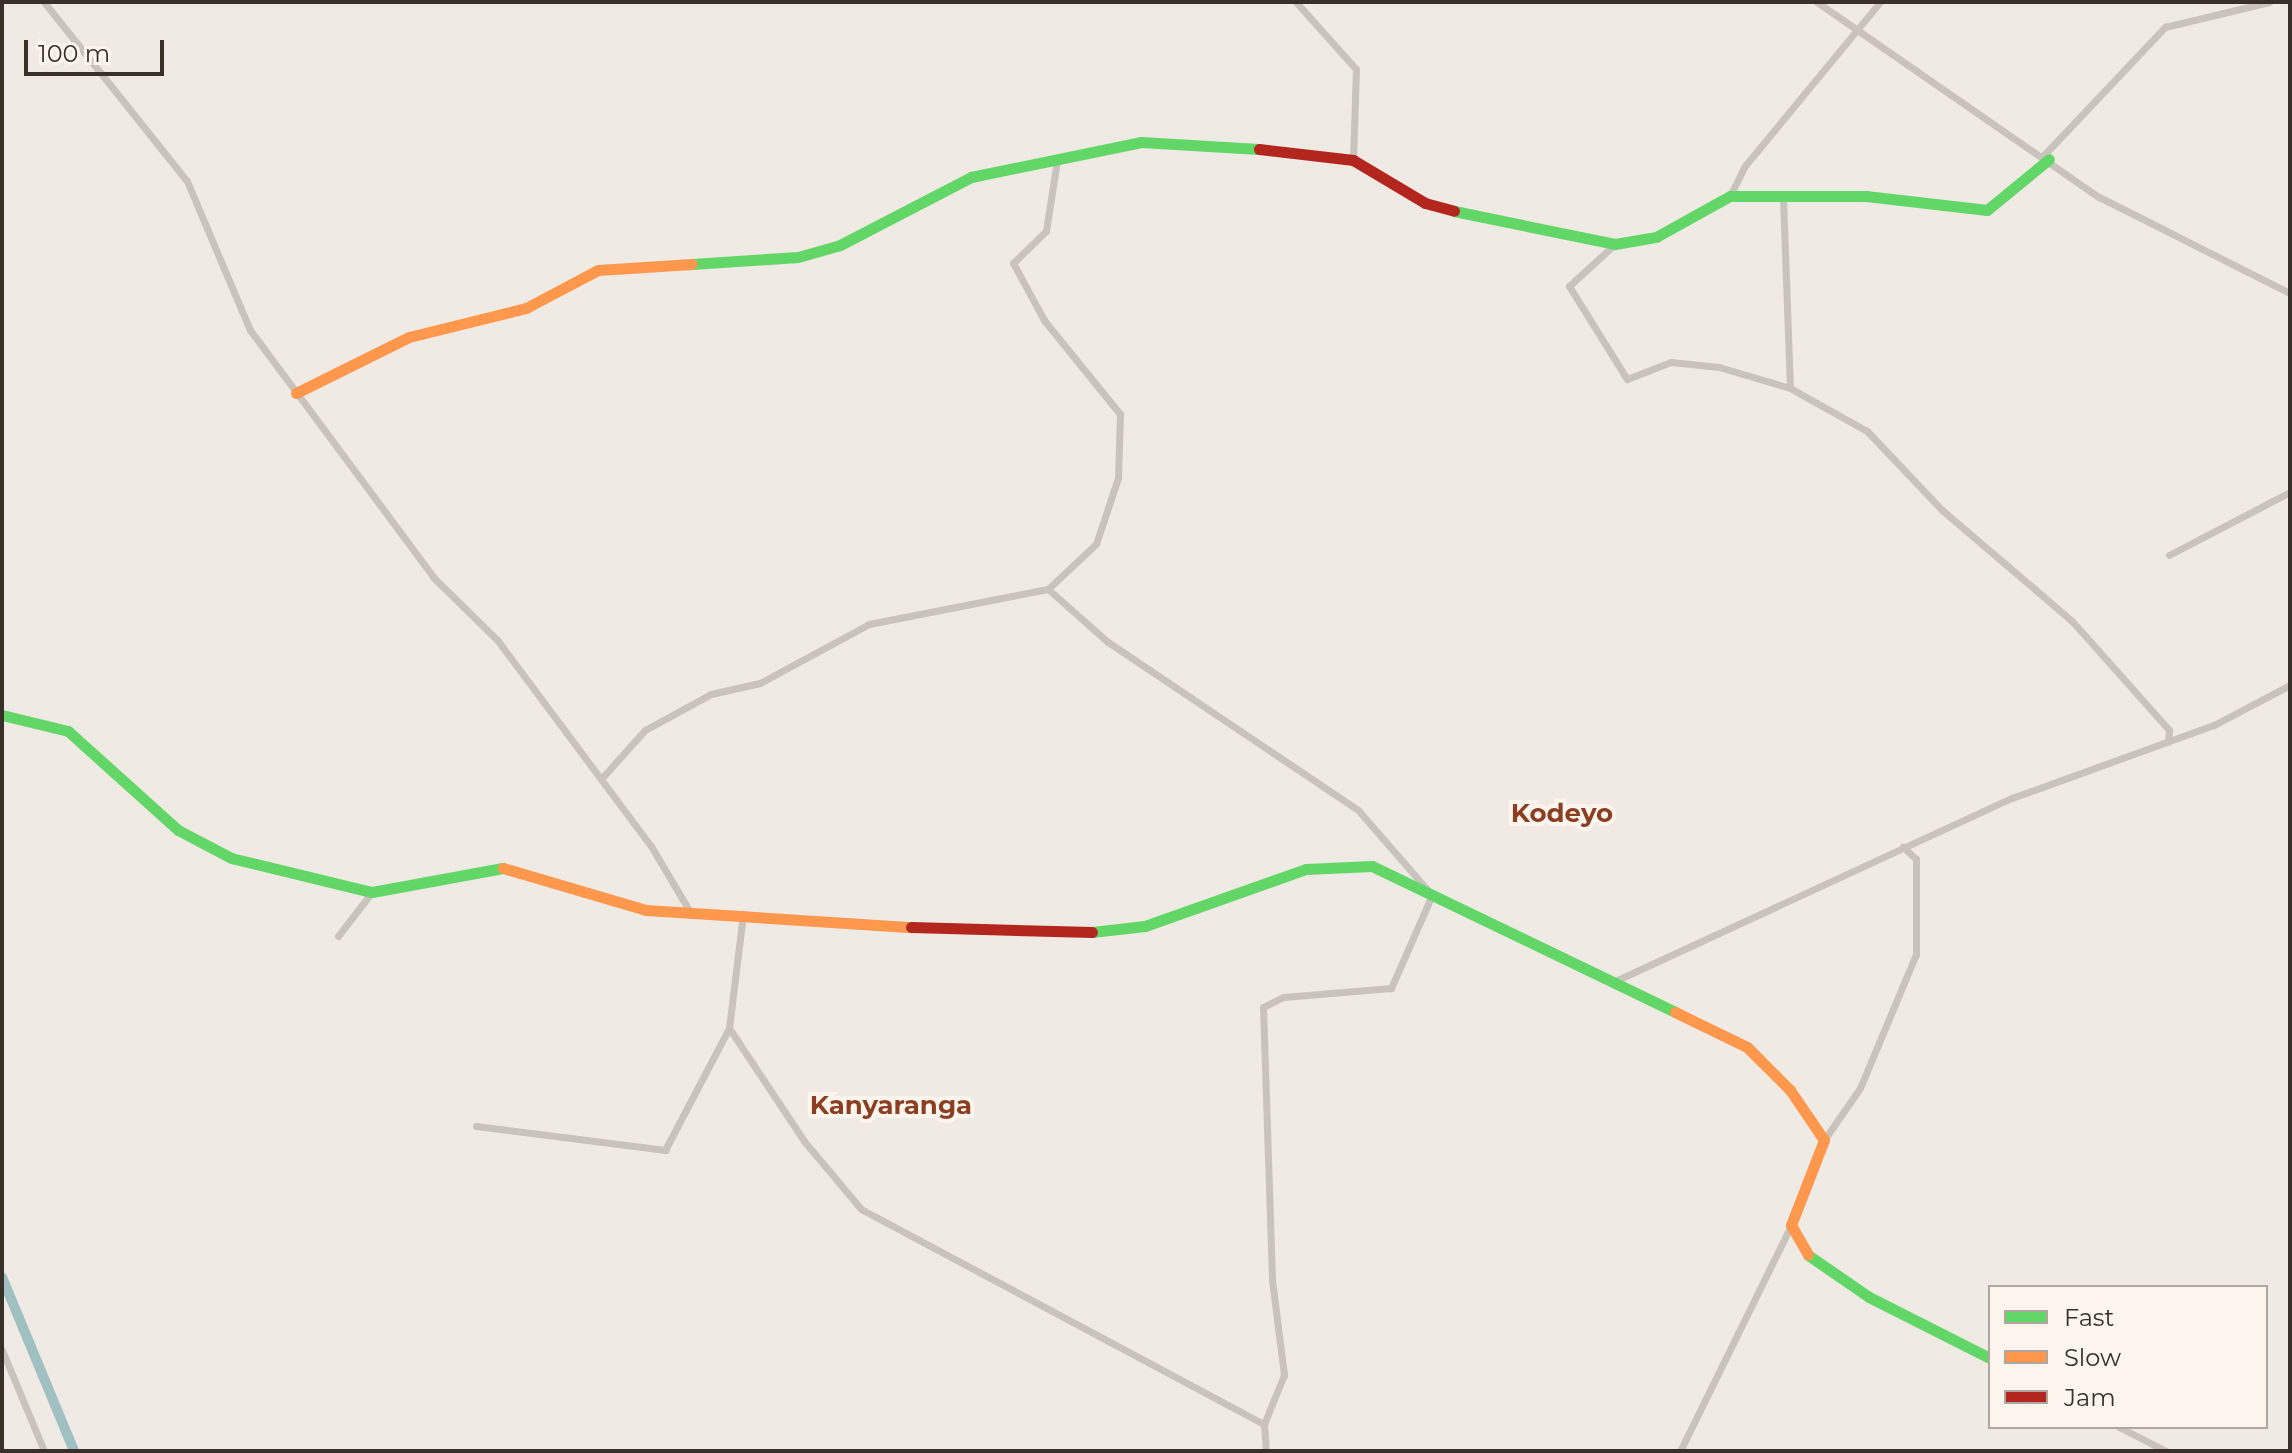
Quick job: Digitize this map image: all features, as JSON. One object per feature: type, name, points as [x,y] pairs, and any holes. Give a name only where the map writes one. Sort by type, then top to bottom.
[{"type":"street","points":[[44,2],[187,181],[233,297],[296,393],[434,578],[498,641],[601,779],[690,912]]},
{"type":"street","points":[[1296,2],[1356,69],[1353,160]]},
{"type":"street","points":[[1817,2],[2150,227],[2290,293]]},
{"type":"street","points":[[1730,196],[1744,167],[1880,2]]},
{"type":"street","points":[[296,393],[409,337],[526,308],[598,270],[798,257],[840,245],[971,177],[1141,142],[1353,160],[1425,203],[1535,233],[1615,244],[1656,237],[1730,196],[1866,196],[1987,210],[2046,157],[2165,27],[2269,2]]},
{"type":"street","points":[[601,779],[645,730],[711,694],[760,683],[869,624],[1048,589],[1096,544],[1123,431],[1120,414],[1044,320],[1013,263],[1046,231],[1057,160]]},
{"type":"street","points":[[1783,198],[1790,388]]},
{"type":"street","points":[[1615,244],[1569,286],[1627,379],[1689,361],[1790,388],[1867,431],[1942,510],[2072,621],[2169,730],[2168,742]]},
{"type":"street","points":[[2169,555],[2290,492]]},
{"type":"street","points":[[1048,589],[1108,642],[1358,810],[1432,895]]},
{"type":"street","points":[[1607,984],[1903,847],[2168,742],[2290,685]]},
{"type":"street","points":[[2,715],[68,731],[178,830],[217,852],[372,892],[499,867],[646,910],[1054,936],[1145,926],[1306,869],[1372,866],[1607,984],[1747,1047],[1824,1140]]},
{"type":"street","points":[[1680,1451],[1791,1225],[1824,1140],[1860,1088],[1916,954],[1916,859],[1903,847]]},
{"type":"street","points":[[338,936],[372,892]]},
{"type":"street","points":[[1266,1451],[1264,1424],[1284,1375],[1271,1266],[1263,1007],[1283,997],[1391,988],[1432,895]]},
{"type":"street","points":[[476,1126],[665,1150],[729,1028],[743,914]]},
{"type":"street","points":[[729,1028],[804,1141],[861,1209],[1264,1424]]},
{"type":"street","points":[[1791,1225],[1801,1250],[1869,1297],[1988,1357]]},
{"type":"street","points":[[2,1350],[44,1451]]},
{"type":"street","points":[[2123,1429],[2166,1451]]},
{"type":"waterway","points":[[2,1277],[74,1451]]},
{"type":"traffic: fast","points":[[692,264],[798,257],[840,245],[971,177],[1141,142],[1259,149]]},
{"type":"traffic: fast","points":[[1454,211],[1615,244],[1656,237],[1730,196],[1866,196],[1987,210],[2049,159]]},
{"type":"traffic: fast","points":[[2,715],[68,731],[178,830],[231,858],[372,892],[503,868]]},
{"type":"traffic: fast","points":[[1092,932],[1145,926],[1306,869],[1372,866],[1675,1012]]},
{"type":"traffic: fast","points":[[1808,1255],[1869,1297],[1988,1357]]},
{"type":"traffic: slow","points":[[296,393],[409,337],[526,308],[598,270],[692,264]]},
{"type":"traffic: slow","points":[[503,868],[646,910],[911,927]]},
{"type":"traffic: slow","points":[[1675,1012],[1747,1047],[1790,1090],[1824,1140],[1791,1225],[1808,1255]]},
{"type":"traffic: jam","points":[[1259,149],[1353,160],[1425,203],[1454,211]]},
{"type":"traffic: jam","points":[[911,927],[1092,932]]},
{"type":"district","name":"Kodeyo","points":[[1562,814]]},
{"type":"district","name":"Kanyaranga","points":[[891,1106]]}]
